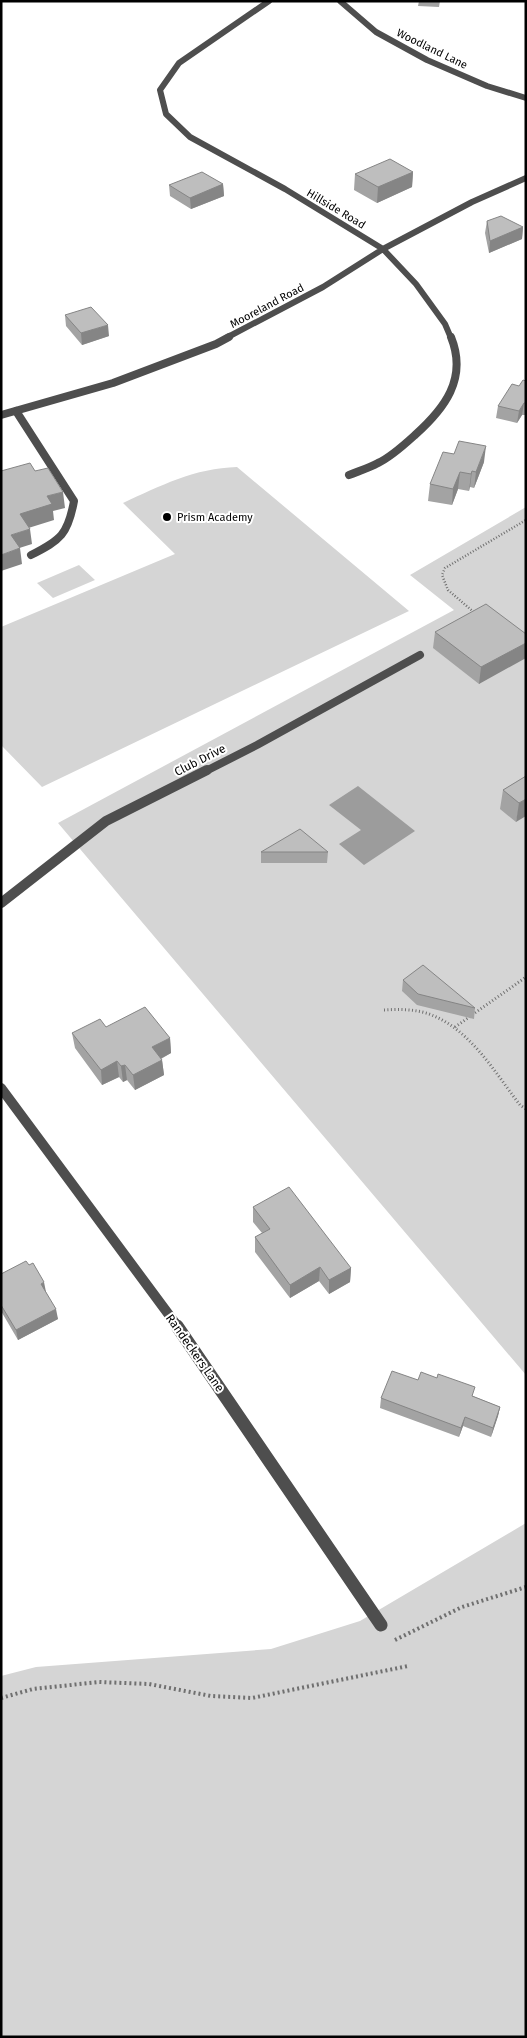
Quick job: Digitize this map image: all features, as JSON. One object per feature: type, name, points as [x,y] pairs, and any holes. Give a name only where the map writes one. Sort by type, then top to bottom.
[{"type":"street","name":"Hillside Road","points":[[269,1],[179,63],[160,90],[166,114],[190,137],[284,189],[382,249],[416,284],[444,324],[453,343],[457,364],[451,392],[436,415],[407,443],[380,463],[349,475]]},
{"type":"street","name":"Woodland Lane","points":[[340,1],[376,32],[427,60],[488,86],[526,98]]},
{"type":"street","name":"Mooreland Road","points":[[1,415],[113,383],[216,344],[323,287],[382,249],[472,202],[526,178]]},
{"type":"street","points":[[16,411],[74,501],[70,527],[57,542],[31,555]]},
{"type":"street","name":"Club Drive","points":[[1,903],[106,821],[258,745],[420,655]]},
{"type":"street","name":"Randeckers Lane","points":[[1,1088],[181,1332],[381,1625]]},
{"type":"path","points":[[483,618],[448,590],[442,575],[445,568],[526,520]]},
{"type":"path","points":[[468,618],[476,614]]},
{"type":"path","points":[[455,1027],[526,977]]},
{"type":"path","points":[[384,1010],[402,1009],[433,1015],[455,1027],[520,1105],[526,1109]]},
{"type":"path","points":[[392,1642],[462,1607],[526,1587]]},
{"type":"path","points":[[1,1698],[32,1688],[99,1682],[149,1684],[211,1696],[252,1698],[408,1666]]},
{"type":"shaded area","points":[[237,467],[409,611],[42,787],[1,745],[1,627],[175,554],[123,503],[164,484],[192,474]]},
{"type":"shaded area","points":[[526,507],[526,1375],[58,823],[454,610],[410,575]]},
{"type":"shaded area","points":[[79,565],[95,580],[53,598],[37,583]]},
{"type":"shaded area","points":[[358,786],[415,831],[364,865],[339,844],[361,830],[329,805]]},
{"type":"shaded area","points":[[526,1523],[526,2037],[1,2037],[1,1676],[36,1667],[271,1649],[360,1621]]},
{"type":"building","points":[[390,159],[413,172],[378,187],[355,174]]},
{"type":"building","points":[[202,172],[223,184],[190,198],[169,185]]},
{"type":"building","points":[[501,216],[523,227],[490,241],[487,221]]},
{"type":"building","points":[[91,307],[108,325],[81,333],[65,315]]},
{"type":"building","points":[[523,380],[526,381],[526,403],[524,403],[519,411],[498,406],[512,384],[519,386]]},
{"type":"building","points":[[459,441],[486,446],[476,472],[472,471],[471,474],[460,472],[453,489],[430,484],[443,452],[454,454]]},
{"type":"building","points":[[30,463],[35,471],[48,468],[63,492],[47,496],[52,504],[20,514],[30,529],[11,535],[20,548],[1,555],[1,471]]},
{"type":"building","points":[[486,604],[526,634],[526,643],[481,667],[435,632]]},
{"type":"building","points":[[526,776],[526,799],[519,803],[503,790]]},
{"type":"building","points":[[300,829],[328,852],[261,852]]},
{"type":"building","points":[[423,965],[475,1008],[418,994],[403,980]]},
{"type":"building","points":[[145,1007],[170,1038],[152,1047],[162,1060],[133,1075],[125,1065],[121,1066],[117,1061],[101,1070],[72,1033],[100,1019],[106,1027]]},
{"type":"building","points":[[289,1187],[351,1268],[329,1280],[320,1267],[290,1285],[255,1237],[270,1229],[253,1207]]},
{"type":"building","points":[[26,1261],[29,1265],[33,1263],[44,1282],[41,1284],[56,1309],[16,1330],[1,1305],[1,1274]]},
{"type":"building","points":[[392,1371],[418,1380],[421,1372],[437,1378],[438,1374],[475,1387],[472,1396],[500,1407],[493,1428],[465,1417],[461,1428],[381,1398]]},
{"type":"place","name":"Prism Academy","points":[[167,517]]}]
